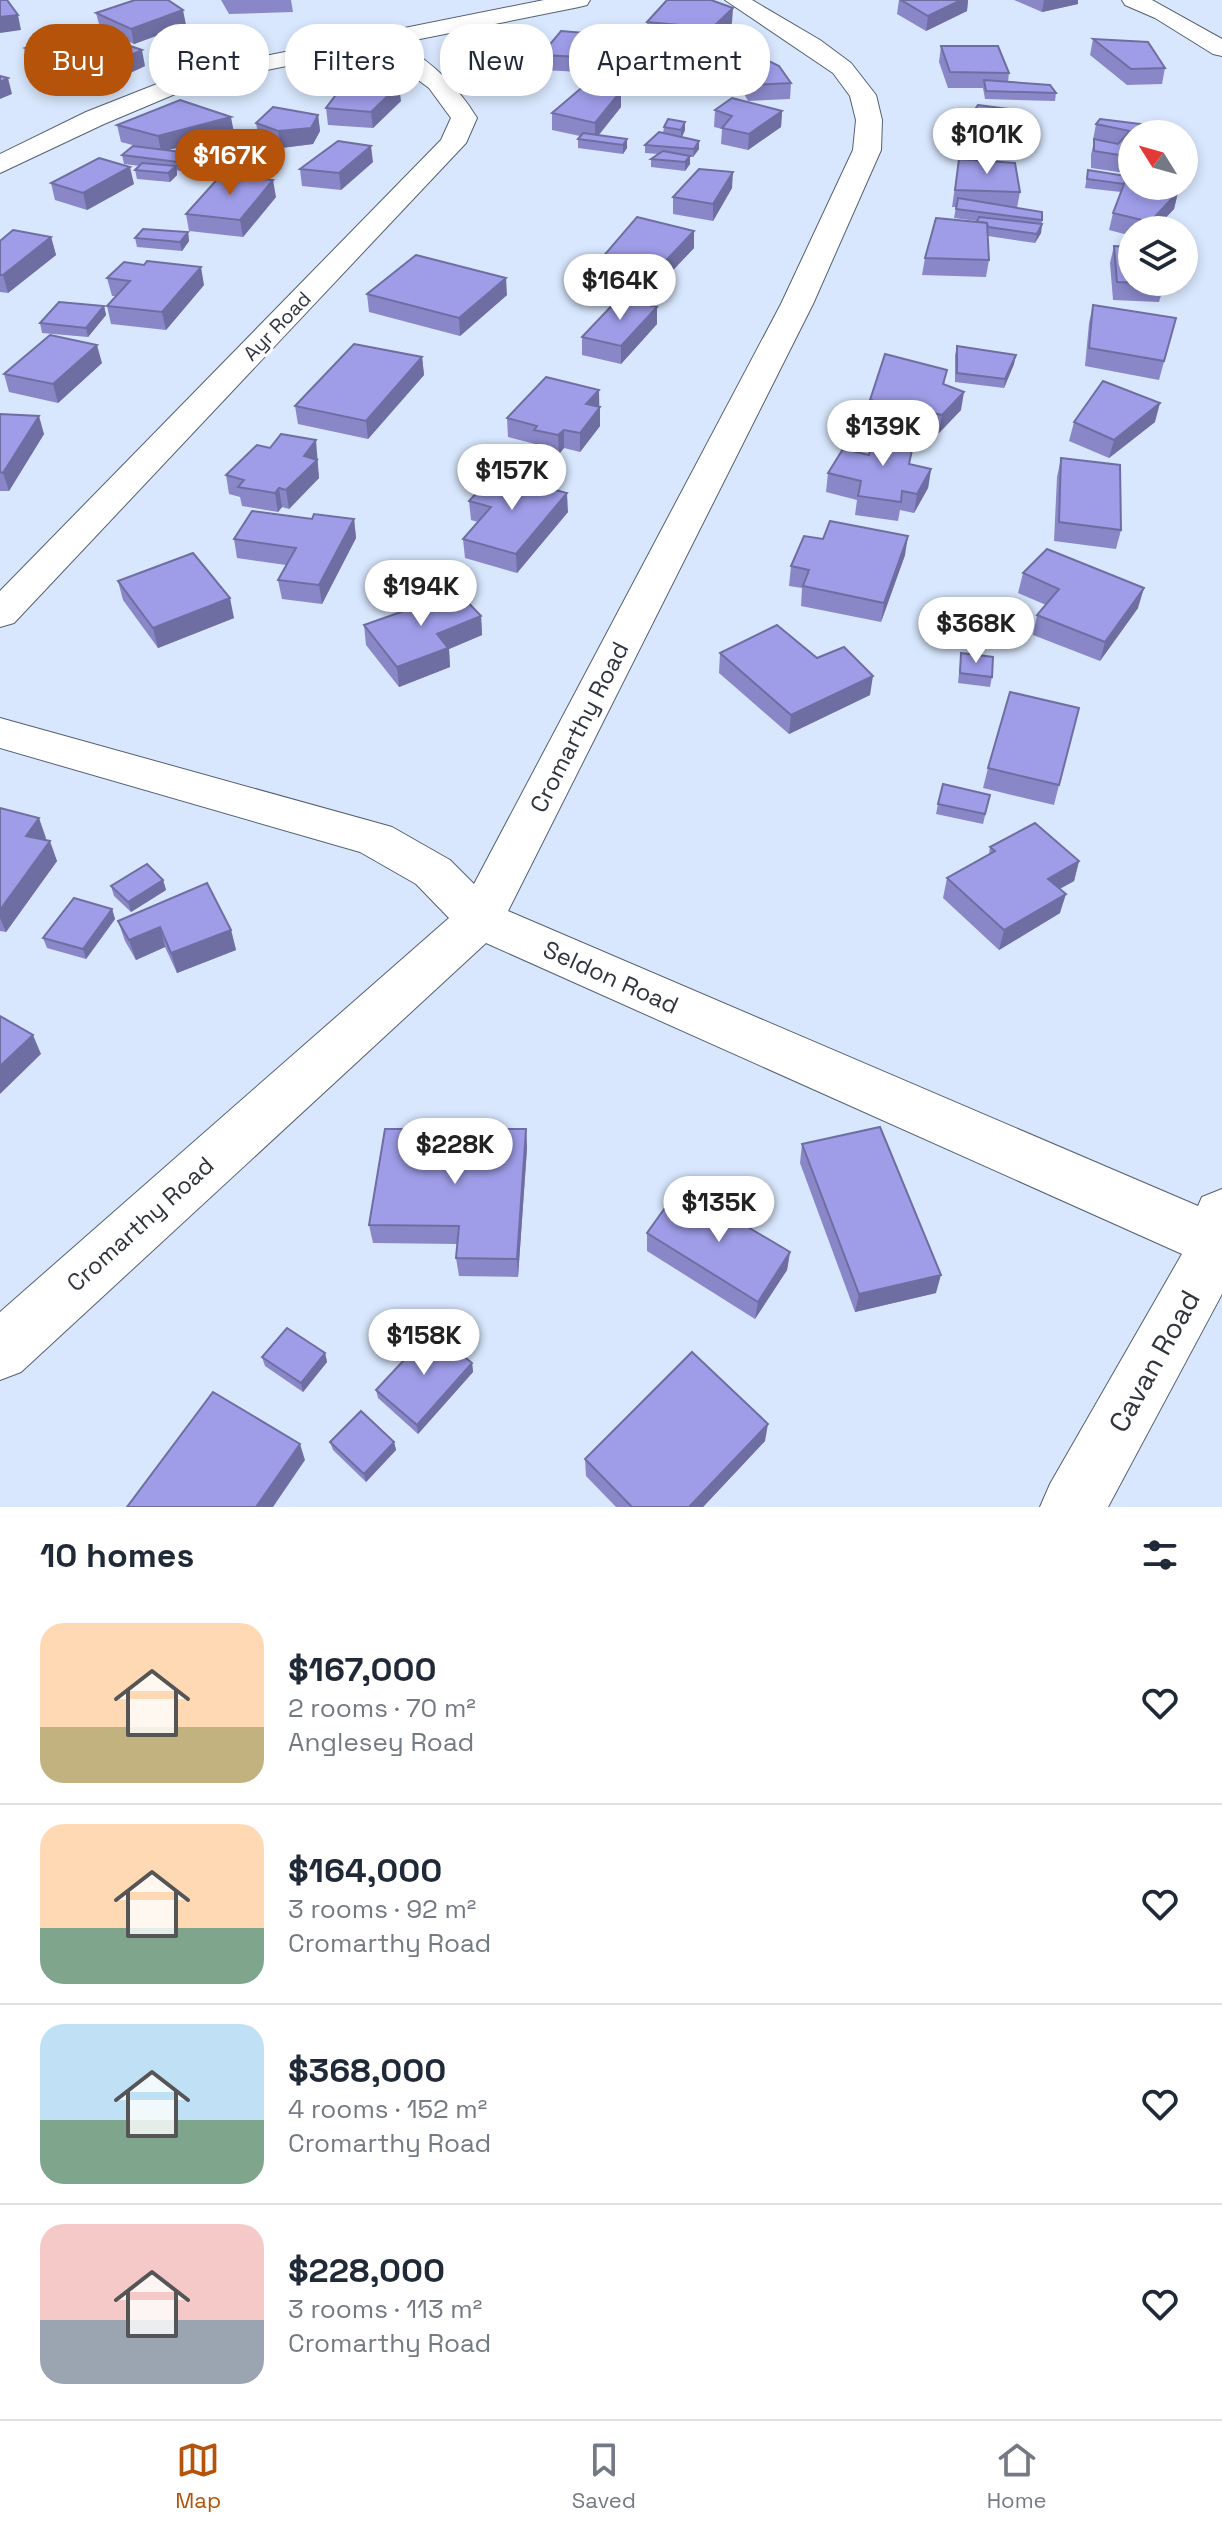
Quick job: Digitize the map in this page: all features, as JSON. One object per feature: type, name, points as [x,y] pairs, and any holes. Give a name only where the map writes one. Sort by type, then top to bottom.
[{"type":"street","points":[[424,31],[579,0]]},
{"type":"street","name":"Cromarthy Road","points":[[0,1351],[480,919],[797,304],[867,150],[869,120],[863,95],[842,68],[811,45],[736,0]]},
{"type":"street","points":[[1133,0],[1163,13],[1222,49]]},
{"type":"street","points":[[0,165],[95,118],[171,87],[285,61]]},
{"type":"street","name":"Ayr Road","points":[[0,614],[453,143],[464,118],[453,96],[424,69]]},
{"type":"street","name":"Seldon Road","points":[[0,733],[376,839],[433,872],[480,919],[1221,1233]]},
{"type":"street","name":"Cavan Road","points":[[1073,1507],[1221,1233]]},
{"type":"building","points":[[0,0],[7,0],[18,15],[0,17]]},
{"type":"building","points":[[135,0],[168,0],[183,10],[133,28],[133,24],[120,24],[96,13]]},
{"type":"building","points":[[667,0],[711,0],[733,8],[716,24],[647,22]]},
{"type":"building","points":[[901,0],[961,0],[928,16]]},
{"type":"building","points":[[561,31],[569,32],[569,56],[553,56],[553,41]]},
{"type":"building","points":[[1093,39],[1148,42],[1165,68],[1131,69]]},
{"type":"building","points":[[941,46],[998,46],[1009,73],[950,72]]},
{"type":"building","points":[[770,62],[779,66],[791,83],[770,84]]},
{"type":"building","points":[[984,80],[1050,85],[1056,93],[986,91]]},
{"type":"building","points":[[335,96],[388,96],[371,112],[326,108]]},
{"type":"building","points":[[572,96],[617,96],[595,123],[552,113]]},
{"type":"building","points":[[732,98],[782,111],[749,134],[722,128],[732,116],[715,110]]},
{"type":"building","points":[[180,100],[231,117],[158,136],[117,125]]},
{"type":"building","points":[[978,105],[1024,111],[999,138],[958,133]]},
{"type":"building","points":[[273,107],[318,115],[311,128],[278,131],[256,123]]},
{"type":"building","points":[[668,119],[685,122],[681,130],[664,127]]},
{"type":"building","points":[[1100,119],[1118,121],[1118,129],[1096,124]]},
{"type":"building","points":[[659,132],[699,141],[694,149],[645,145]]},
{"type":"building","points":[[583,133],[627,139],[623,145],[578,139]]},
{"type":"building","points":[[1094,139],[1118,144],[1118,155],[1094,151]]},
{"type":"building","points":[[338,141],[371,146],[339,173],[300,169]]},
{"type":"building","points":[[133,146],[189,153],[178,162],[122,155]]},
{"type":"building","points":[[663,151],[690,156],[685,162],[651,159]]},
{"type":"building","points":[[232,154],[252,165],[226,174],[207,165]]},
{"type":"building","points":[[99,158],[130,167],[83,193],[51,183]]},
{"type":"building","points":[[959,159],[1015,163],[1020,192],[955,190]]},
{"type":"building","points":[[142,163],[176,166],[168,173],[135,170]]},
{"type":"building","points":[[699,169],[733,172],[713,204],[673,197]]},
{"type":"building","points":[[1088,170],[1118,175],[1118,183],[1087,179]]},
{"type":"building","points":[[221,175],[273,180],[240,220],[186,214]]},
{"type":"building","points":[[958,198],[1042,212],[1042,220],[956,209]]},
{"type":"building","points":[[1118,200],[1171,200],[1156,216],[1113,213]]},
{"type":"building","points":[[637,217],[694,231],[657,270],[601,259]]},
{"type":"building","points":[[979,217],[1042,224],[1037,234],[988,227],[987,223],[977,222]]},
{"type":"building","points":[[936,218],[987,223],[989,260],[925,258]]},
{"type":"building","points":[[143,229],[188,232],[180,242],[135,238]]},
{"type":"building","points":[[13,230],[51,237],[0,275],[0,241]]},
{"type":"building","points":[[1114,246],[1118,246],[1117,282]]},
{"type":"building","points":[[416,255],[506,278],[459,318],[367,294]]},
{"type":"building","points":[[147,261],[201,267],[162,312],[107,306],[130,281],[107,278],[124,262],[144,265]]},
{"type":"building","points":[[619,298],[657,307],[621,346],[582,337]]},
{"type":"building","points":[[59,302],[104,306],[86,328],[40,323]]},
{"type":"building","points":[[1093,305],[1176,318],[1164,361],[1089,348]]},
{"type":"building","points":[[50,335],[97,345],[53,384],[4,374]]},
{"type":"building","points":[[354,344],[422,357],[366,421],[295,406]]},
{"type":"building","points":[[957,346],[1016,355],[1005,379],[957,373]]},
{"type":"building","points":[[885,354],[947,370],[943,384],[964,392],[942,415],[870,400]]},
{"type":"building","points":[[546,377],[599,390],[586,404],[600,407],[580,433],[564,430],[558,435],[534,430],[537,426],[507,418]]},
{"type":"building","points":[[1103,381],[1160,403],[1114,440],[1074,422]]},
{"type":"building","points":[[0,414],[39,416],[3,473],[0,472]]},
{"type":"building","points":[[875,430],[915,436],[909,464],[931,469],[917,494],[902,491],[901,502],[858,496],[861,481],[828,473],[843,449],[869,455]]},
{"type":"building","points":[[281,434],[316,440],[304,456],[317,460],[286,490],[279,488],[275,493],[238,487],[244,480],[226,475],[257,445],[270,448]]},
{"type":"building","points":[[1061,458],[1120,465],[1121,530],[1059,522]]},
{"type":"building","points":[[494,474],[567,493],[516,554],[463,539],[491,507],[469,501]]},
{"type":"building","points":[[252,511],[312,519],[314,514],[354,519],[319,585],[278,580],[296,548],[234,539]]},
{"type":"building","points":[[830,521],[908,536],[884,603],[803,586],[809,570],[791,566],[804,536],[823,539]]},
{"type":"building","points":[[1047,549],[1144,588],[1105,642],[1037,615],[1059,589],[1023,573]]},
{"type":"building","points":[[193,553],[230,598],[153,628],[118,581]]},
{"type":"building","points":[[458,592],[481,616],[437,634],[448,648],[397,667],[364,625]]},
{"type":"building","points":[[777,625],[817,658],[844,647],[873,676],[791,715],[720,653]]},
{"type":"building","points":[[961,653],[993,657],[992,677],[960,673]]},
{"type":"building","points":[[1010,692],[1079,708],[1059,785],[988,768]]},
{"type":"building","points":[[943,784],[990,795],[985,814],[938,804]]},
{"type":"building","points":[[0,808],[39,818],[26,836],[50,841],[0,910]]},
{"type":"building","points":[[1035,823],[1079,861],[1048,879],[1066,894],[1004,930],[947,878],[995,851],[990,847]]},
{"type":"building","points":[[147,864],[163,880],[128,902],[111,886]]},
{"type":"building","points":[[207,883],[231,930],[171,953],[160,927],[129,940],[118,921]]},
{"type":"building","points":[[74,898],[112,909],[83,949],[43,938]]},
{"type":"building","points":[[0,1016],[33,1035],[0,1066]]},
{"type":"building","points":[[880,1127],[941,1275],[859,1294],[802,1144]]},
{"type":"building","points":[[385,1129],[526,1129],[517,1259],[456,1258],[459,1226],[369,1225]]},
{"type":"building","points":[[680,1187],[790,1252],[758,1302],[647,1233]]},
{"type":"building","points":[[287,1328],[325,1353],[301,1383],[262,1357]]},
{"type":"building","points":[[432,1330],[472,1363],[417,1425],[376,1390]]},
{"type":"building","points":[[692,1352],[768,1424],[689,1507],[632,1507],[585,1459]]},
{"type":"building","points":[[213,1392],[300,1444],[256,1507],[127,1507]]},
{"type":"building","points":[[361,1411],[394,1442],[364,1474],[330,1442]]}]
